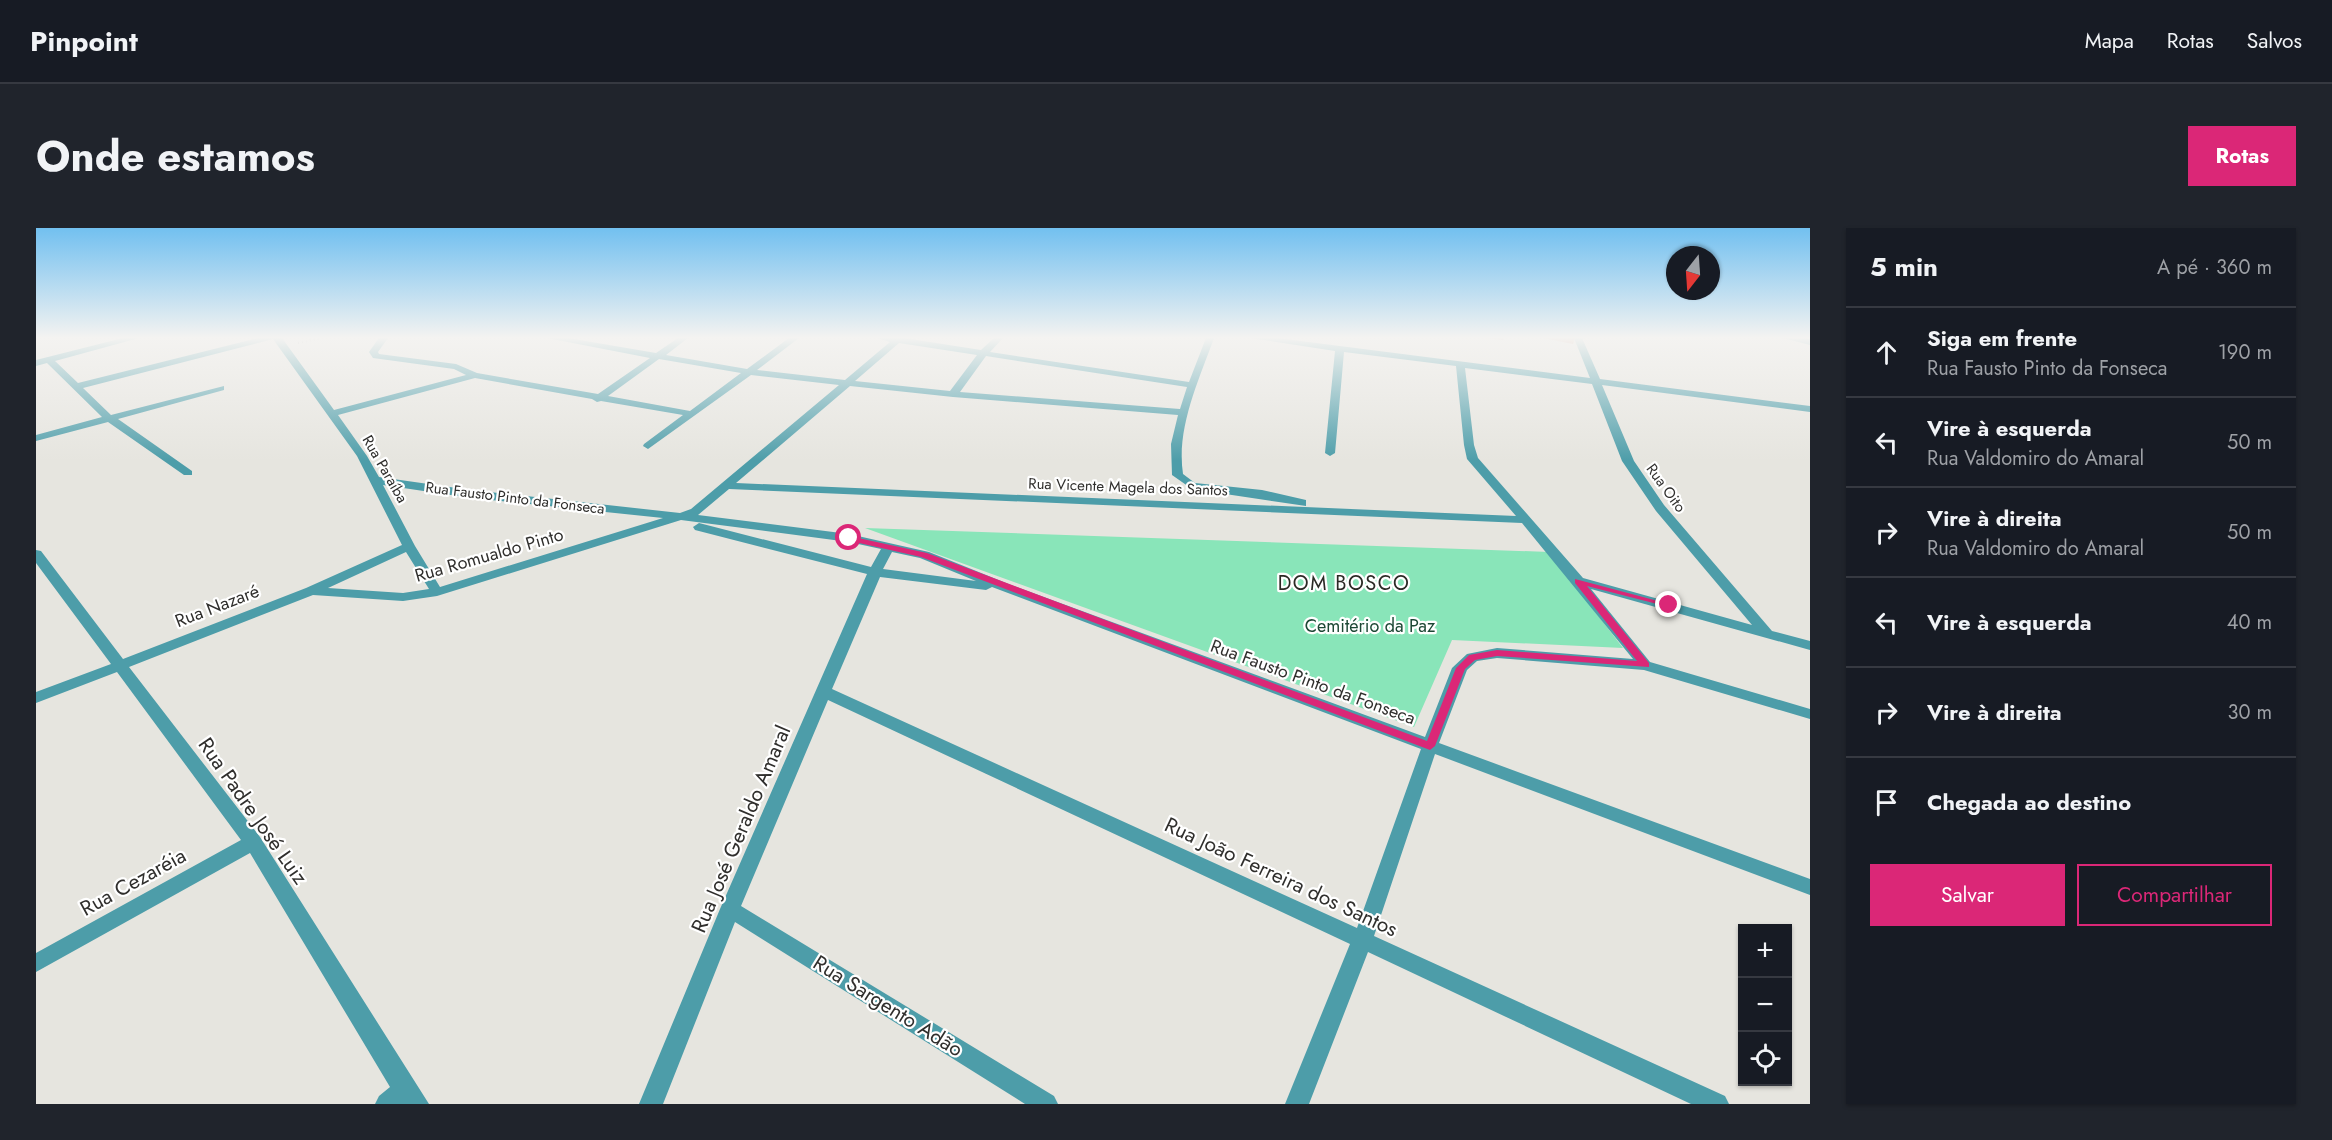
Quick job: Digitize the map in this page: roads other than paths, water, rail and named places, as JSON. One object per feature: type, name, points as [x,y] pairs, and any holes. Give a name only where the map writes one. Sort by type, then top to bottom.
[{"type":"street","points":[[70,379],[108,417],[188,473]]},
{"type":"street","points":[[78,386],[106,379]]},
{"type":"street","name":"Rua Paraíba","points":[[305,379],[362,456],[437,592]]},
{"type":"street","points":[[330,414],[461,379]]},
{"type":"street","points":[[495,379],[597,399],[692,414]]},
{"type":"street","points":[[597,399],[624,379]]},
{"type":"street","points":[[648,446],[740,379]]},
{"type":"street","points":[[809,379],[1184,412]]},
{"type":"street","points":[[680,519],[695,513],[729,486],[850,379]]},
{"type":"street","points":[[953,393],[964,379]]},
{"type":"street","points":[[1149,379],[1192,385]]},
{"type":"street","points":[[1194,379],[1184,412],[1175,457],[1178,475],[1184,482],[1202,488],[1280,497],[1324,510]]},
{"type":"street","points":[[1330,453],[1337,379]]},
{"type":"street","points":[[1462,379],[1469,445],[1473,459],[1578,581],[1645,665]]},
{"type":"street","points":[[1570,379],[1810,409]]},
{"type":"street","name":"Rua Oito","points":[[1594,379],[1628,461],[1660,507],[1767,633]]},
{"type":"street","points":[[36,438],[221,388]]},
{"type":"street","name":"Rua Fausto Pinto da Fonseca","points":[[374,480],[783,530],[889,546],[924,555],[1006,588],[1810,887]]},
{"type":"street","name":"Rua Vicente Magela dos Santos","points":[[729,486],[1527,520]]},
{"type":"street","name":"Rua Fausto Pinto da Fonseca","points":[[680,519],[875,572],[1006,588]]},
{"type":"street","name":"Rua Romualdo Pinto","points":[[311,591],[403,597],[437,592],[680,519]]},
{"type":"street","points":[[770,545],[783,530]]},
{"type":"street","name":"Rua Nazaré","points":[[36,698],[311,591],[410,546]]},
{"type":"street","name":"Rua José Geraldo Amaral","points":[[651,1104],[730,909],[875,572],[889,546]]},
{"type":"street","name":"Rua Padre José Luiz","points":[[36,554],[253,842],[403,1099]]},
{"type":"street","points":[[1578,581],[1810,646]]},
{"type":"street","points":[[1297,1104],[1362,941],[1430,746],[1460,668],[1472,657],[1497,653],[1645,665],[1810,714]]},
{"type":"street","name":"Rua João Ferreira dos Santos","points":[[825,692],[1717,1104]]},
{"type":"street","name":"Rua Cezaréia","points":[[36,963],[253,842]]},
{"type":"street","name":"Rua Sargento Adão","points":[[730,909],[1046,1104]]},
{"type":"district","name":"DOM BOSCO","points":[[1344,583]]},
{"type":"park label","name":"Cemitério da Paz","points":[[1370,626]]}]
